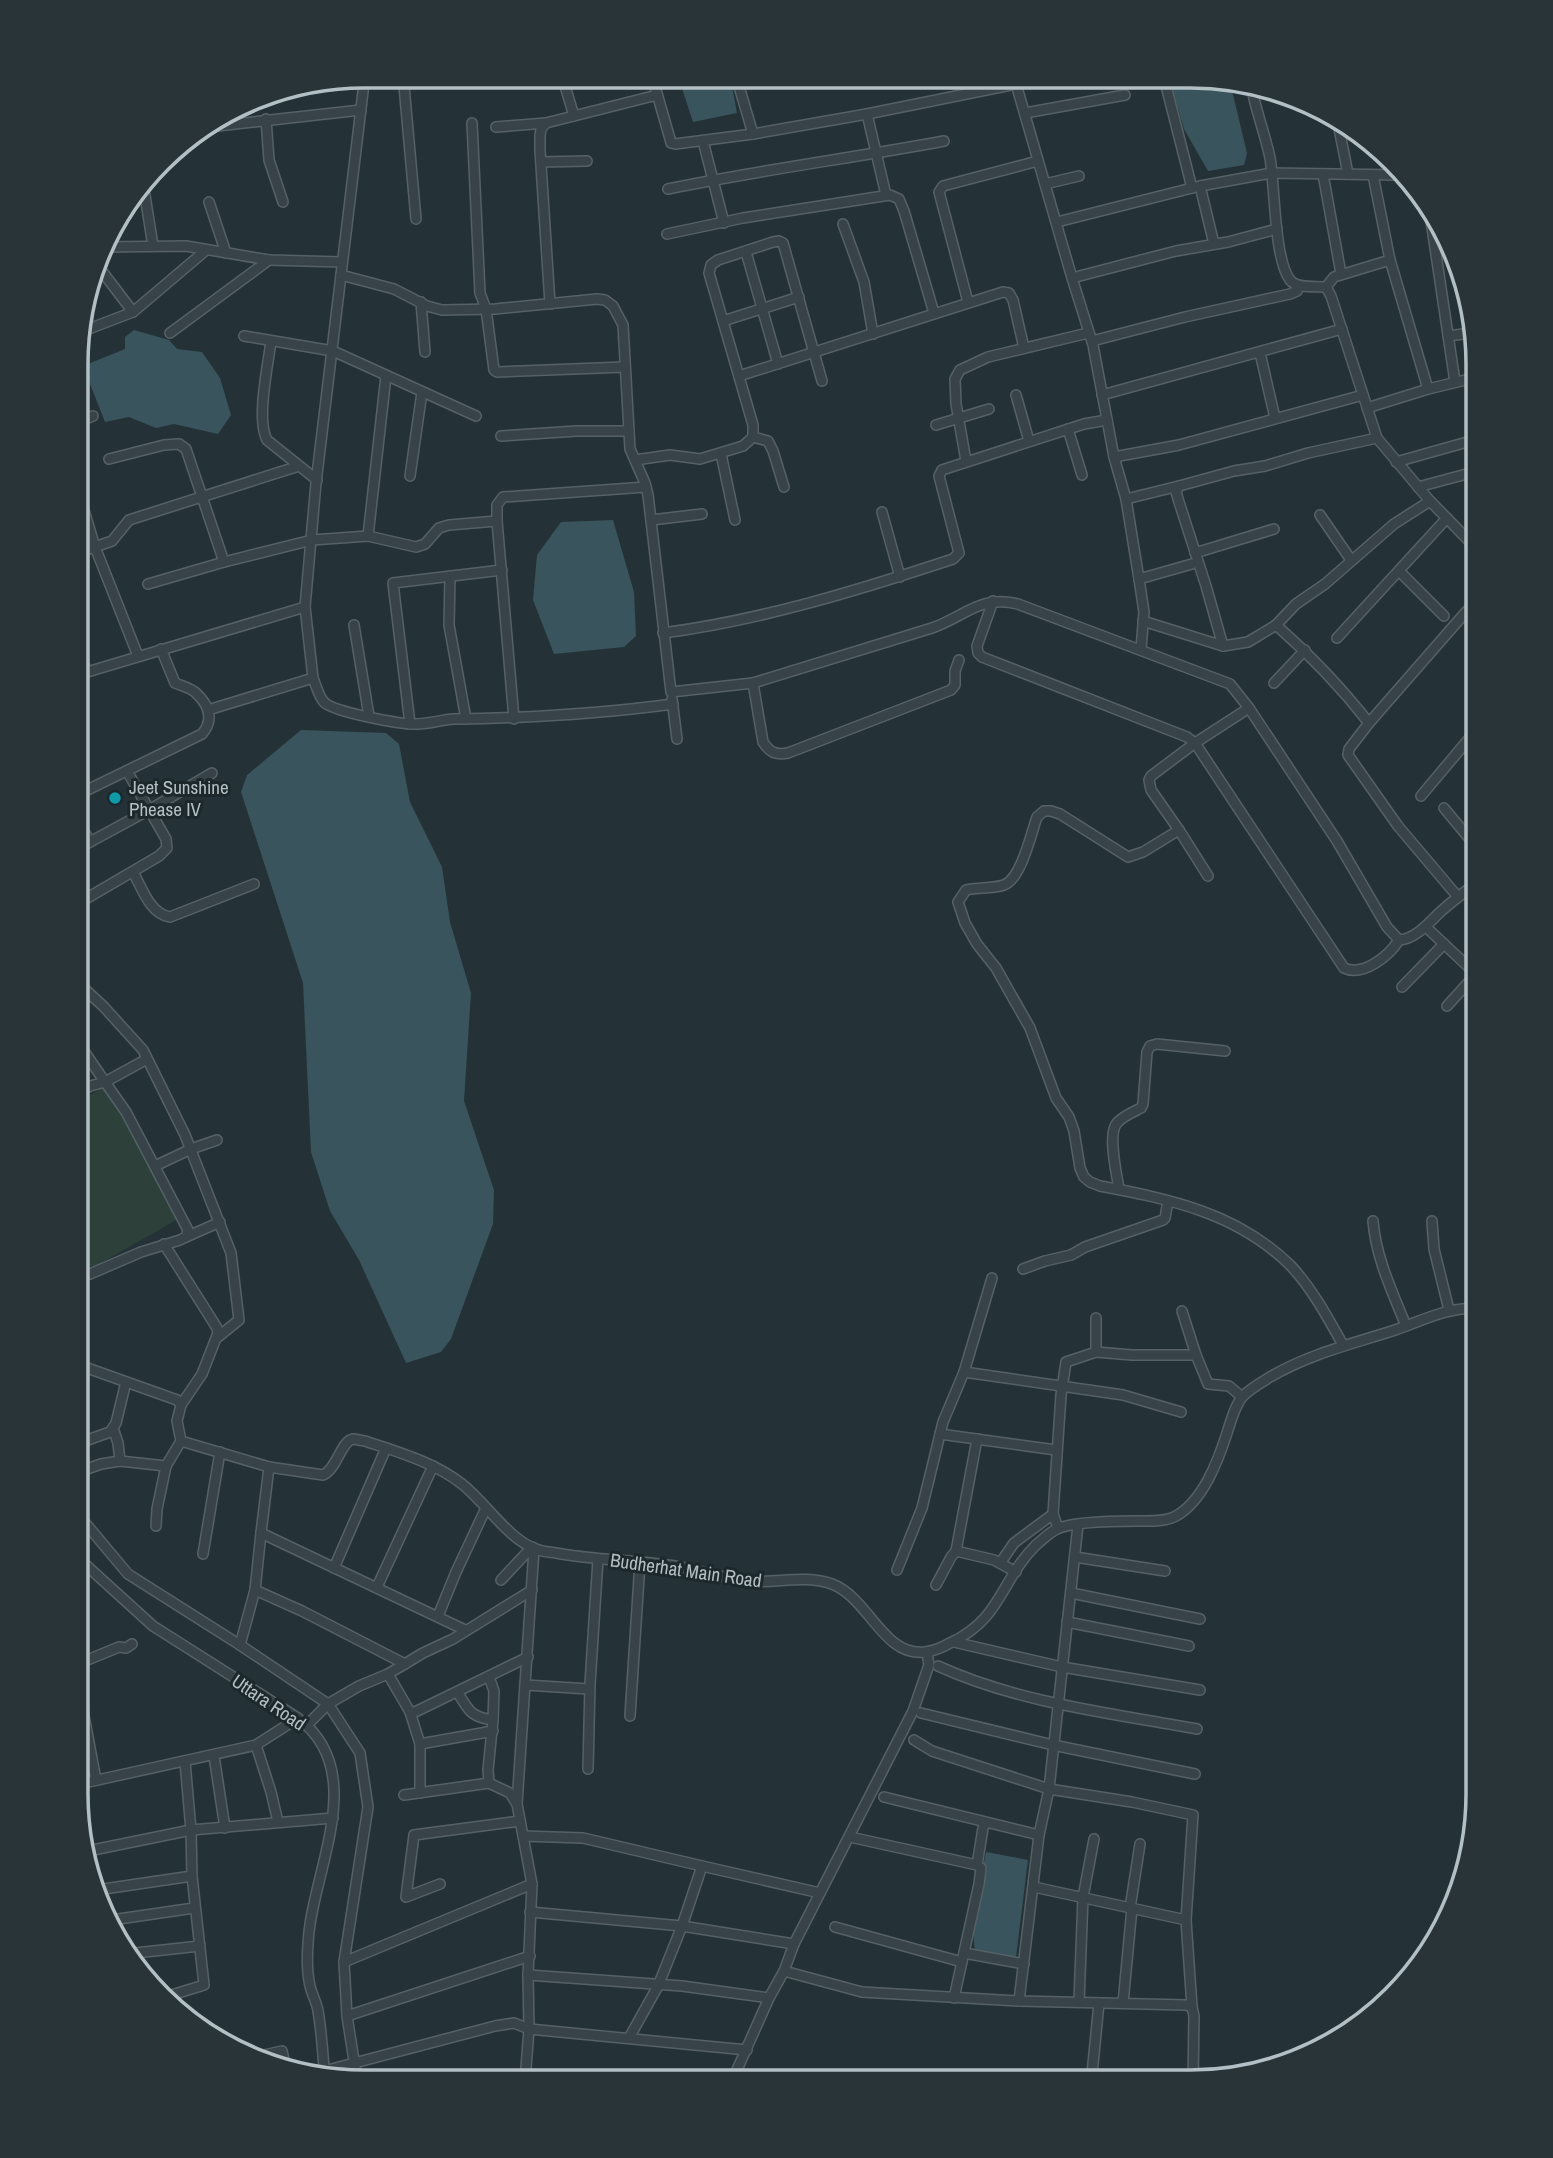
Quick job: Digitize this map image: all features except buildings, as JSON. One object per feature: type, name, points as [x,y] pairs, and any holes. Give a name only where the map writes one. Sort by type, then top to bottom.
[{"type":"street","points":[[363,88],[317,480],[305,607],[313,678],[324,702],[338,710],[410,724],[432,723],[445,719],[514,719],[615,712],[673,704]]},
{"type":"street","points":[[404,88],[416,219]]},
{"type":"street","points":[[566,88],[574,116]]},
{"type":"street","points":[[655,88],[671,143],[675,145],[867,114],[980,88]]},
{"type":"street","points":[[739,88],[752,134]]},
{"type":"street","points":[[1017,88],[1090,337],[1114,457],[1126,499],[1144,612],[1141,649]]},
{"type":"street","points":[[1167,88],[1214,244]]},
{"type":"street","points":[[495,127],[547,123],[657,95]]},
{"type":"street","points":[[1025,113],[1125,95]]},
{"type":"street","points":[[1254,95],[1270,156],[1277,229],[1288,277],[1299,286],[1326,287]]},
{"type":"street","points":[[229,122],[360,110]]},
{"type":"street","points":[[867,114],[886,195]]},
{"type":"street","points":[[266,119],[269,160],[284,202]]},
{"type":"street","points":[[472,123],[481,293],[486,309],[492,365],[497,372],[625,367]]},
{"type":"street","points":[[547,123],[541,129],[540,136],[551,304]]},
{"type":"street","points":[[1340,132],[1348,174]]},
{"type":"street","points":[[703,141],[724,223]]},
{"type":"street","points":[[668,189],[944,141]]},
{"type":"street","points":[[541,162],[587,161]]},
{"type":"street","points":[[968,302],[939,192],[943,186],[1038,161]]},
{"type":"street","points":[[1056,222],[1196,187],[1272,173],[1391,175]]},
{"type":"street","points":[[1323,174],[1341,274]]},
{"type":"street","points":[[1373,175],[1390,260],[1428,389]]},
{"type":"street","points":[[1045,184],[1079,176]]},
{"type":"street","points":[[145,194],[153,246]]},
{"type":"street","points":[[667,234],[886,195],[899,199],[904,211],[934,313]]},
{"type":"street","points":[[209,202],[226,253]]},
{"type":"street","points":[[843,224],[864,282],[873,334]]},
{"type":"street","points":[[1072,278],[1277,229]]},
{"type":"street","points":[[1433,233],[1455,382]]},
{"type":"street","points":[[635,460],[670,454],[700,459],[743,446],[753,437],[753,425],[709,273],[710,265],[718,260],[773,242],[783,243],[822,381]]},
{"type":"street","points":[[114,246],[186,246],[269,260],[342,262]]},
{"type":"street","points":[[90,328],[133,312],[205,251]]},
{"type":"street","points":[[746,252],[778,364]]},
{"type":"street","points":[[170,333],[269,260]]},
{"type":"street","points":[[1326,287],[1330,279],[1341,274],[1390,260]]},
{"type":"street","points":[[103,272],[133,312]]},
{"type":"street","points":[[341,275],[394,289],[442,310],[486,309],[597,299],[605,300],[613,306],[622,325],[630,449],[646,487],[651,520],[677,738]]},
{"type":"street","points":[[966,461],[958,419],[955,379],[960,370],[988,357],[1024,348],[1090,337],[1290,295],[1299,286]]},
{"type":"street","points":[[1326,287],[1377,438],[1395,462],[1466,538]]},
{"type":"street","points":[[739,376],[1003,292],[1009,293],[1013,300],[1024,348]]},
{"type":"street","points":[[723,321],[799,297]]},
{"type":"street","points":[[421,302],[425,352]]},
{"type":"street","points":[[1102,395],[1342,329]]},
{"type":"street","points":[[1448,335],[1464,334]]},
{"type":"street","points":[[244,337],[333,351],[476,416]]},
{"type":"street","points":[[271,341],[262,415],[263,432],[267,440],[317,480]]},
{"type":"street","points":[[1260,353],[1275,418]]},
{"type":"street","points":[[368,536],[386,376]]},
{"type":"street","points":[[1367,408],[1466,380]]},
{"type":"street","points":[[410,475],[422,392]]},
{"type":"street","points":[[1016,395],[1029,441]]},
{"type":"street","points":[[1114,457],[1179,445],[1363,395]]},
{"type":"street","points":[[936,425],[989,409]]},
{"type":"street","points":[[88,418],[93,416]]},
{"type":"street","points":[[663,633],[717,625],[900,577],[954,559],[959,553],[940,476],[942,470],[1084,424],[1107,420]]},
{"type":"street","points":[[1068,429],[1082,475]]},
{"type":"street","points":[[501,436],[577,430],[629,430]]},
{"type":"street","points":[[753,437],[768,441],[784,487]]},
{"type":"street","points":[[1126,499],[1377,438]]},
{"type":"street","points":[[1395,462],[1466,442]]},
{"type":"street","points":[[109,459],[164,445],[179,444],[186,449],[224,562]]},
{"type":"street","points":[[721,454],[736,520]]},
{"type":"street","points":[[88,549],[112,541],[129,520],[299,466]]},
{"type":"street","points":[[1418,487],[1466,474]]},
{"type":"street","points":[[1179,486],[1177,496],[1223,646]]},
{"type":"street","points":[[514,719],[497,505],[503,498],[646,487]]},
{"type":"street","points":[[1143,621],[1223,646],[1248,642],[1276,625],[1296,604],[1325,584],[1394,524],[1430,501]]},
{"type":"street","points":[[883,512],[900,577]]},
{"type":"street","points":[[651,520],[702,514]]},
{"type":"street","points":[[1320,515],[1350,560]]},
{"type":"street","points":[[1337,638],[1447,518]]},
{"type":"street","points":[[148,584],[312,540],[368,536],[416,547],[425,544],[439,528],[497,521]]},
{"type":"street","points":[[88,522],[138,656]]},
{"type":"street","points":[[1195,553],[1274,529]]},
{"type":"street","points":[[1139,579],[1192,564]]},
{"type":"street","points":[[410,724],[393,583],[502,570]]},
{"type":"street","points":[[1399,571],[1444,616]]},
{"type":"street","points":[[450,576],[449,625],[467,719]]},
{"type":"street","points":[[671,692],[753,683],[932,628],[993,601],[1018,604],[1230,684],[1249,708],[1343,851],[1377,911],[1399,940]]},
{"type":"street","points":[[993,601],[977,646],[982,657],[1187,737],[1195,743],[1344,968],[1351,971],[1361,970],[1388,955],[1399,940]]},
{"type":"street","points":[[88,672],[305,607]]},
{"type":"street","points":[[1458,897],[1398,826],[1348,755],[1349,749],[1369,723],[1466,612]]},
{"type":"street","points":[[354,625],[369,716]]},
{"type":"street","points":[[1276,625],[1305,650],[1351,699],[1369,723]]},
{"type":"street","points":[[88,790],[202,734],[208,727],[211,718],[208,710],[195,692],[175,684],[161,649]]},
{"type":"street","points":[[1275,682],[1305,650]]},
{"type":"street","points":[[753,683],[764,742],[768,750],[776,755],[788,754],[951,690],[955,685],[955,671],[959,660]]},
{"type":"street","points":[[208,710],[313,678]]},
{"type":"street","points":[[1208,876],[1151,790],[1149,780],[1195,743],[1249,708]]},
{"type":"street","points":[[1421,796],[1466,742]]},
{"type":"street","points":[[88,898],[159,856],[167,848],[166,839],[127,771]]},
{"type":"street","points":[[88,838],[90,842],[212,773]]},
{"type":"street","points":[[1444,808],[1466,835]]},
{"type":"street","points":[[1179,830],[1143,852],[1128,857],[1060,814],[1044,811],[1037,817],[1012,881],[998,886],[966,890],[958,902],[965,923],[996,968],[1030,1028],[1056,1098],[1069,1117],[1084,1177],[1090,1182],[1216,1215],[1269,1247],[1291,1266],[1305,1284],[1322,1307],[1343,1345]]},
{"type":"street","points":[[133,872],[154,909],[162,916],[170,917],[254,884]]},
{"type":"street","points":[[1399,940],[1406,940],[1426,927],[1466,891]]},
{"type":"street","points":[[1426,927],[1466,965]]},
{"type":"street","points":[[1402,987],[1444,944]]},
{"type":"street","points":[[1447,1006],[1466,986]]},
{"type":"street","points":[[88,992],[143,1050],[196,1148],[231,1253],[239,1320],[218,1337],[202,1374],[181,1405],[177,1421],[181,1441],[166,1466],[156,1526]]},
{"type":"street","points":[[1119,1189],[1112,1143],[1113,1130],[1115,1124],[1143,1104],[1147,1052],[1150,1046],[1157,1044],[1225,1051]]},
{"type":"street","points":[[88,1057],[126,1112],[188,1230],[186,1237]]},
{"type":"street","points":[[88,1087],[106,1082],[147,1059]]},
{"type":"street","points":[[155,1166],[214,1142]]},
{"type":"street","points":[[1023,1269],[1071,1255],[1086,1247],[1163,1220],[1168,1201]]},
{"type":"street","points":[[1373,1220],[1382,1270],[1406,1326]]},
{"type":"street","points":[[1432,1221],[1434,1249],[1447,1306]]},
{"type":"street","points":[[88,1273],[220,1222]]},
{"type":"street","points":[[164,1244],[217,1328],[218,1337]]},
{"type":"street","points":[[897,1570],[922,1508],[940,1434],[964,1372],[992,1278]]},
{"type":"street","points":[[737,2070],[769,1998],[784,1972],[794,1944],[913,1712],[929,1665],[926,1652],[965,1636],[988,1617],[1037,1544],[1058,1528],[1162,1520],[1172,1518],[1187,1509],[1212,1469],[1242,1397],[1285,1368],[1308,1357],[1406,1326],[1447,1306],[1466,1307]]},
{"type":"street","points":[[1182,1311],[1208,1384],[1229,1386],[1242,1397]]},
{"type":"street","points":[[1096,1318],[1096,1352]]},
{"type":"street","points":[[1058,1528],[1053,1514],[1056,1450],[1066,1362],[1096,1352],[1196,1355]]},
{"type":"street","points":[[88,1368],[167,1395],[181,1405]]},
{"type":"street","points":[[964,1372],[1123,1395],[1181,1412]]},
{"type":"street","points":[[88,1440],[110,1432],[113,1428],[125,1382]]},
{"type":"street","points":[[113,1428],[120,1461]]},
{"type":"street","points":[[940,1434],[1056,1450]]},
{"type":"street","name":"Budherhat Main Road","points":[[181,1441],[269,1467],[323,1475],[330,1472],[348,1441],[353,1439],[386,1448],[433,1466],[463,1485],[517,1537],[533,1548],[568,1556],[684,1567],[744,1581],[817,1579],[835,1584],[861,1603],[893,1643],[917,1652],[926,1652]]},
{"type":"street","points":[[936,1585],[956,1551],[977,1439]]},
{"type":"street","points":[[334,1568],[386,1448]]},
{"type":"street","points":[[203,1554],[220,1452]]},
{"type":"street","points":[[88,1469],[120,1461],[166,1466]]},
{"type":"street","points":[[377,1587],[433,1466]]},
{"type":"street","points":[[240,1646],[255,1590],[269,1467]]},
{"type":"street","points":[[438,1616],[486,1508]]},
{"type":"street","points":[[1001,1562],[1014,1543],[1053,1514]]},
{"type":"street","points":[[1019,2001],[1039,1835],[1049,1789],[1079,1525]]},
{"type":"street","points":[[88,1526],[128,1574],[328,1704],[360,1753],[368,1807],[344,1962],[347,2016],[355,2070]]},
{"type":"street","points":[[261,1533],[466,1630]]},
{"type":"street","points":[[501,1580],[533,1548]]},
{"type":"street","points":[[526,2070],[532,1884],[517,1804],[533,1548]]},
{"type":"street","points":[[956,1551],[1001,1562],[1017,1572]]},
{"type":"street","points":[[1074,1557],[1165,1571]]},
{"type":"street","points":[[588,1769],[589,1689],[598,1559]]},
{"type":"street","points":[[630,1716],[640,1562]]},
{"type":"street","name":"Uttara Road","points":[[88,1570],[153,1626],[302,1721],[324,1747],[334,1779],[333,1818],[311,1912],[308,1941],[310,1987],[318,2010],[324,2068]]},
{"type":"street","points":[[255,1590],[405,1664]]},
{"type":"street","points":[[88,1782],[256,1745],[359,1686],[388,1674],[453,1639],[532,1590]]},
{"type":"street","points":[[1071,1593],[1200,1619]]},
{"type":"street","points":[[1067,1622],[1189,1646]]},
{"type":"street","points":[[954,1642],[1062,1667],[1200,1690]]},
{"type":"street","points":[[88,1660],[132,1644]]},
{"type":"street","points":[[410,1712],[458,1693],[527,1657]]},
{"type":"street","points":[[938,1666],[989,1687],[1057,1703],[1197,1729]]},
{"type":"street","points":[[388,1674],[410,1712],[420,1744],[421,1793]]},
{"type":"street","points":[[488,1677],[494,1691],[489,1783]]},
{"type":"street","points":[[526,1685],[589,1689]]},
{"type":"street","points":[[458,1693],[477,1717],[493,1720]]},
{"type":"street","points":[[921,1713],[1053,1745],[1195,1774]]},
{"type":"street","points":[[420,1744],[493,1731]]},
{"type":"street","points":[[88,1737],[96,1780]]},
{"type":"street","points":[[914,1740],[932,1751],[1049,1789],[1194,1815],[1186,1920],[1194,2016],[1193,2070]]},
{"type":"street","points":[[256,1745],[278,1822]]},
{"type":"street","points":[[214,1756],[225,1828]]},
{"type":"street","points":[[173,1995],[204,1985],[194,1908],[185,1762]]},
{"type":"street","points":[[404,1796],[489,1783],[510,1793],[517,1804]]},
{"type":"street","points":[[884,1797],[1039,1835]]},
{"type":"street","points":[[93,1850],[191,1830],[333,1818]]},
{"type":"street","points":[[440,1884],[405,1897],[414,1835],[520,1821]]},
{"type":"street","points":[[977,1865],[984,1822]]},
{"type":"street","points":[[523,1836],[583,1838],[820,1893]]},
{"type":"street","points":[[850,1837],[977,1865],[981,1870],[954,1998]]},
{"type":"street","points":[[1079,2002],[1083,1897],[1094,1839]]},
{"type":"street","points":[[1123,2003],[1131,1908],[1140,1844]]},
{"type":"street","points":[[629,2038],[658,1986],[702,1866]]},
{"type":"street","points":[[104,1889],[192,1876]]},
{"type":"street","points":[[344,1962],[532,1884]]},
{"type":"street","points":[[1034,1887],[1186,1920]]},
{"type":"street","points":[[117,1919],[194,1908]]},
{"type":"street","points":[[530,1912],[682,1926],[794,1944]]},
{"type":"street","points":[[835,1927],[963,1957],[1024,1964]]},
{"type":"street","points":[[137,1953],[200,1946]]},
{"type":"street","points":[[347,2016],[530,1956]]},
{"type":"street","points":[[784,1972],[862,1992],[1192,2007]]},
{"type":"street","points":[[528,1975],[682,1986],[769,1998]]},
{"type":"street","points":[[1092,2070],[1099,2003]]},
{"type":"street","points":[[339,2069],[354,2063],[514,2023],[529,2029],[747,2050]]},
{"type":"street","points":[[269,2054],[282,2051],[284,2059]]},
{"type":"green space","points":[[106,1086],[178,1219],[94,1267],[88,1265],[88,1096]]},
{"type":"water","points":[[682,88],[732,88],[737,113],[693,122]]},
{"type":"water","points":[[1172,88],[1232,91],[1247,153],[1244,165],[1208,171],[1184,129]]},
{"type":"water","points":[[134,330],[169,340],[177,349],[202,352],[220,378],[231,415],[218,434],[174,424],[156,428],[129,417],[105,422],[88,379],[88,364],[125,349],[125,337]]},
{"type":"water","points":[[613,520],[634,592],[636,636],[624,647],[554,654],[533,600],[537,555],[561,522]]},
{"type":"water","points":[[301,730],[386,733],[399,744],[410,802],[442,867],[450,922],[471,993],[464,1101],[494,1190],[493,1224],[451,1339],[441,1352],[406,1363],[359,1260],[330,1211],[311,1152],[303,983],[241,792],[247,775]]},
{"type":"water","points":[[986,1852],[1028,1860],[1016,1957],[975,1952],[972,1923]]},
{"type":"place","name":"Jeet Sunshine Phease IV","points":[[115,798]]}]
